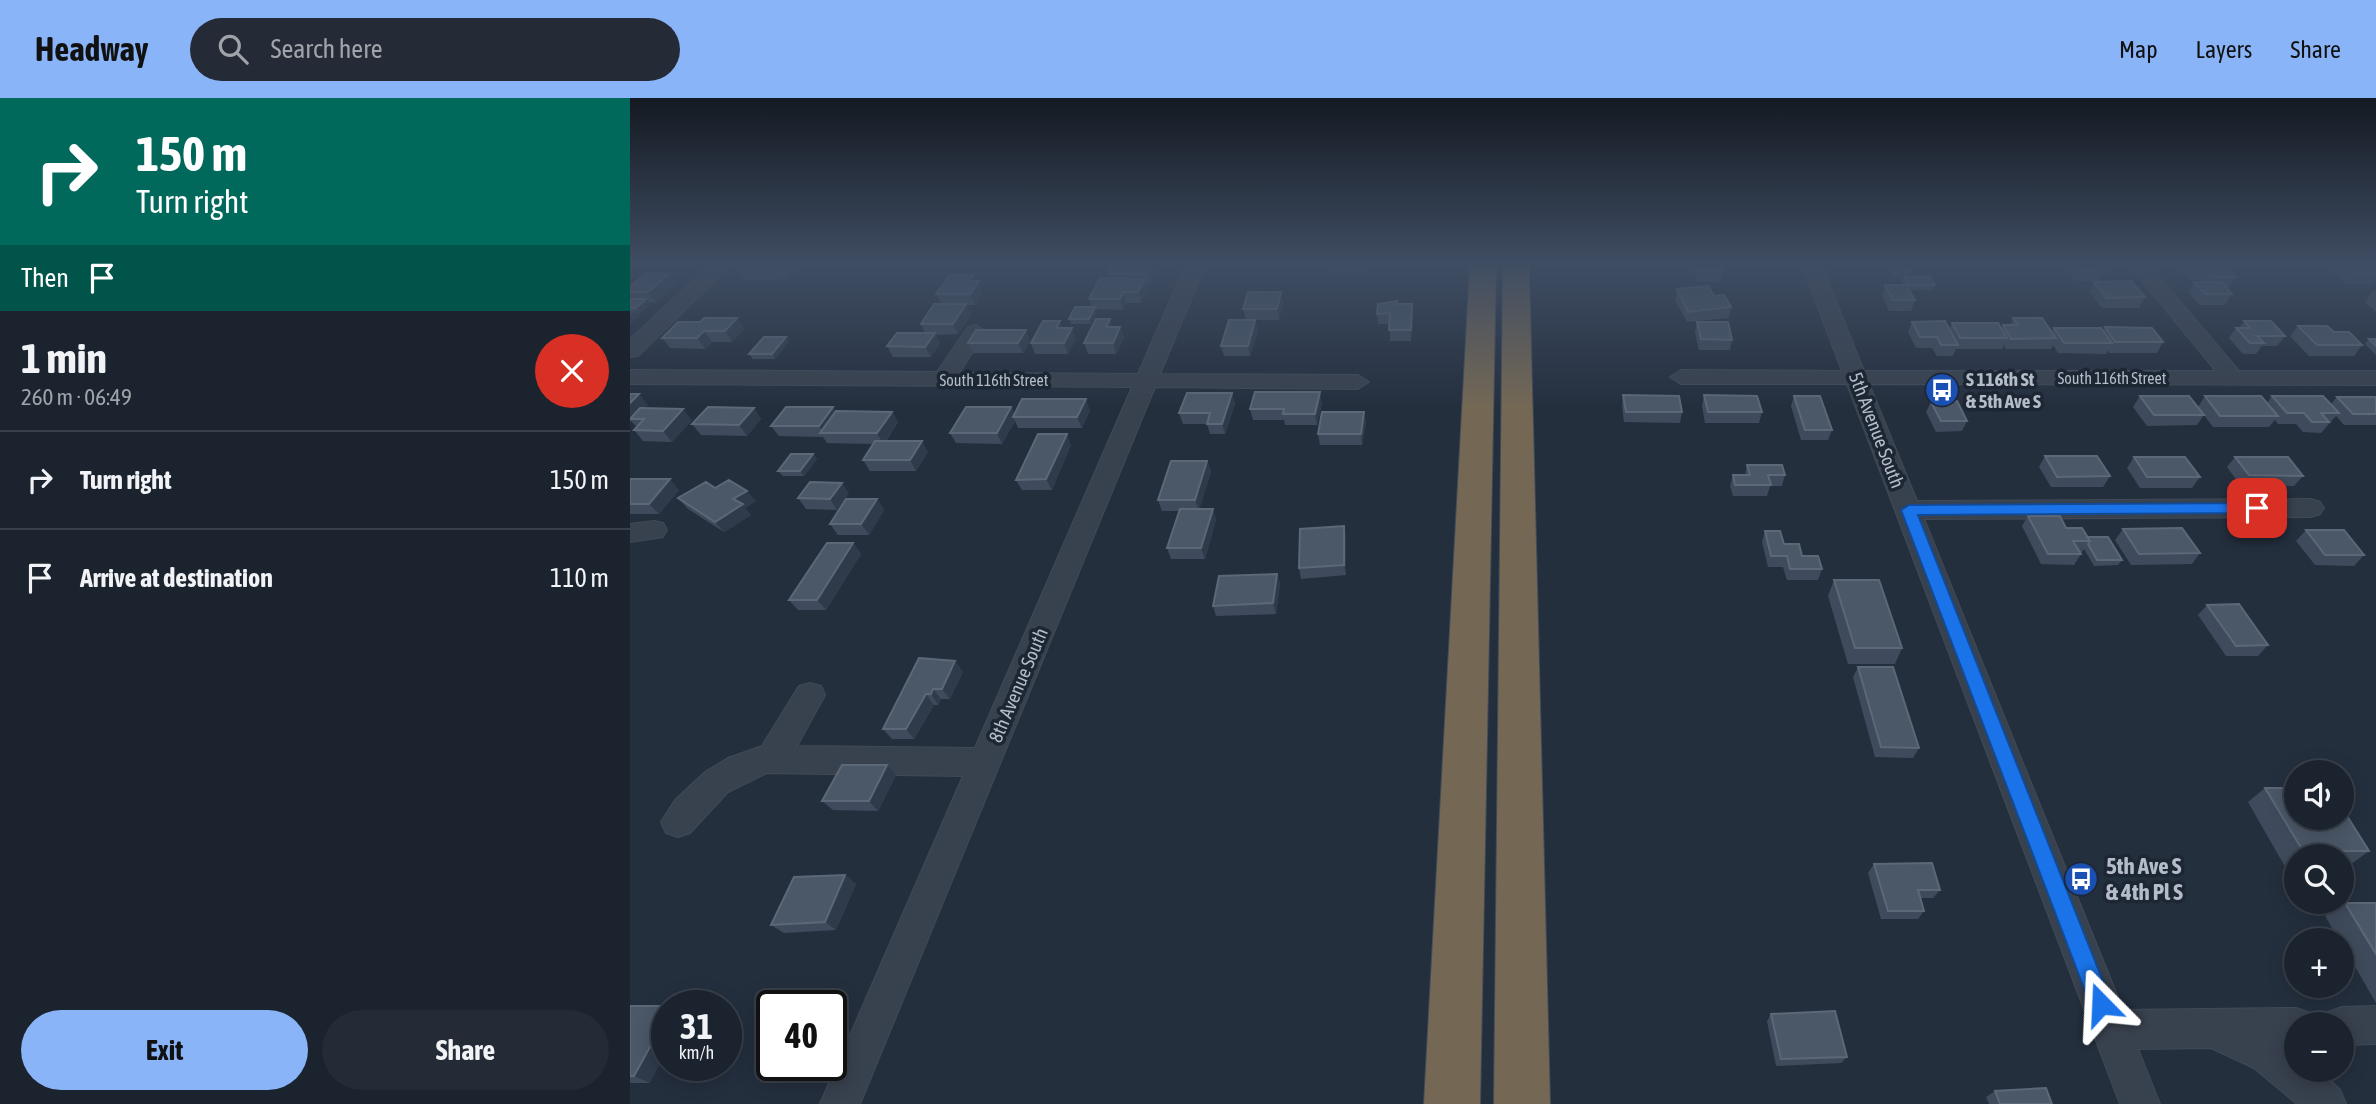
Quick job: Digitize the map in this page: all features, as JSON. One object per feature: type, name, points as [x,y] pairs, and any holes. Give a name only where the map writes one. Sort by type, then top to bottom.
[{"type":"highway","points":[[1452,1104],[1481,313]]},
{"type":"highway","points":[[1516,313],[1522,1104]]},
{"type":"street","points":[[630,351],[670,313]]},
{"type":"street","name":"8th Avenue South","points":[[840,1104],[1176,313]]},
{"type":"street","name":"5th Avenue South","points":[[1831,313],[2140,1104]]},
{"type":"street","points":[[2179,313],[2233,378]]},
{"type":"street","points":[[944,379],[975,331]]},
{"type":"street","name":"South 116th Street","points":[[630,377],[1358,382]]},
{"type":"street","name":"South 116th Street","points":[[1681,377],[2376,378]]},
{"type":"street","points":[[1909,510],[2311,508]]},
{"type":"street","points":[[1961,510],[1982,519],[2075,520]]},
{"type":"street","points":[[772,759],[810,695]]},
{"type":"street","points":[[678,822],[695,798],[716,781],[736,769],[772,759],[986,761]]},
{"type":"street","points":[[2354,1026],[2376,1026]]},
{"type":"street","points":[[2111,1030],[2284,1027]]},
{"type":"street","points":[[2198,1028],[2265,1050],[2326,1104]]},
{"type":"building","points":[[928,313],[960,313],[953,324],[921,324]]},
{"type":"building","points":[[1072,313],[1092,313],[1089,319],[1069,319]]},
{"type":"building","points":[[1377,313],[1412,313],[1411,330],[1389,330],[1390,313]]},
{"type":"building","points":[[704,318],[737,318],[725,331],[704,331],[697,338],[662,338],[678,322],[700,322]]},
{"type":"building","points":[[2013,318],[2042,318],[2056,338],[2011,339],[2003,325],[2018,325]]},
{"type":"building","points":[[1096,319],[1110,319],[1106,327],[1120,327],[1113,343],[1084,343]]},
{"type":"building","points":[[1229,320],[1255,320],[1248,346],[1221,346]]},
{"type":"building","points":[[1043,321],[1060,321],[1056,328],[1072,328],[1064,343],[1031,343]]},
{"type":"building","points":[[1945,321],[1958,345],[1941,345],[1937,337],[1920,337],[1912,322]]},
{"type":"building","points":[[2244,321],[2271,321],[2285,336],[2257,336],[2264,343],[2250,343],[2236,328],[2250,328]]},
{"type":"building","points":[[1697,322],[1728,322],[1732,340],[1701,339]]},
{"type":"building","points":[[1952,323],[1998,323],[2007,338],[1960,338]]},
{"type":"building","points":[[2298,326],[2327,326],[2334,332],[2349,332],[2362,345],[2317,345]]},
{"type":"building","points":[[2105,327],[2152,328],[2163,342],[2115,342]]},
{"type":"building","points":[[2054,328],[2101,328],[2112,343],[2064,343]]},
{"type":"building","points":[[976,330],[1026,330],[1018,343],[968,343]]},
{"type":"building","points":[[897,333],[935,333],[925,347],[887,346]]},
{"type":"building","points":[[764,337],[786,337],[772,354],[749,354]]},
{"type":"building","points":[[1255,392],[1320,392],[1315,414],[1283,414],[1284,409],[1250,409]]},
{"type":"building","points":[[1187,393],[1232,393],[1222,424],[1207,424],[1210,413],[1179,413]]},
{"type":"building","points":[[630,394],[639,394],[630,403]]},
{"type":"building","points":[[1623,395],[1679,396],[1682,412],[1626,412]]},
{"type":"building","points":[[1704,395],[1757,396],[1762,412],[1708,412]]},
{"type":"building","points":[[1794,396],[1820,396],[1832,430],[1805,430]]},
{"type":"building","points":[[2140,396],[2189,396],[2204,415],[2154,415]]},
{"type":"building","points":[[2205,396],[2261,396],[2278,416],[2220,416]]},
{"type":"building","points":[[2272,396],[2323,396],[2339,413],[2321,413],[2329,422],[2312,422],[2304,413],[2287,413]]},
{"type":"building","points":[[2337,397],[2376,397],[2376,414],[2353,414]]},
{"type":"building","points":[[1022,399],[1086,399],[1077,417],[1013,417]]},
{"type":"building","points":[[1957,401],[1967,421],[1941,421],[1931,402]]},
{"type":"building","points":[[708,407],[754,408],[739,425],[692,424]]},
{"type":"building","points":[[786,407],[833,407],[819,426],[771,426]]},
{"type":"building","points":[[966,407],[1011,407],[997,433],[950,433]]},
{"type":"building","points":[[640,408],[683,409],[663,431],[634,430],[644,419],[630,419]]},
{"type":"building","points":[[836,411],[892,412],[877,433],[820,433]]},
{"type":"building","points":[[1322,412],[1364,412],[1361,434],[1318,434]]},
{"type":"building","points":[[1038,434],[1067,434],[1046,479],[1016,480]]},
{"type":"building","points":[[875,441],[922,441],[910,460],[863,460]]},
{"type":"building","points":[[791,454],[813,454],[800,471],[778,471]]},
{"type":"building","points":[[2045,456],[2097,456],[2110,476],[2057,477]]},
{"type":"building","points":[[2134,457],[2185,457],[2200,477],[2147,477]]},
{"type":"building","points":[[2235,457],[2288,457],[2303,476],[2249,475]]},
{"type":"building","points":[[1171,461],[1207,461],[1195,500],[1158,500]]},
{"type":"building","points":[[1747,465],[1782,465],[1785,475],[1768,475],[1771,485],[1735,485],[1733,475],[1750,475]]},
{"type":"building","points":[[630,479],[670,479],[649,504],[630,504]]},
{"type":"building","points":[[729,480],[747,491],[733,499],[743,504],[715,522],[678,498],[706,482],[715,488]]},
{"type":"building","points":[[810,482],[842,483],[830,499],[798,498]]},
{"type":"building","points":[[846,499],[877,499],[861,524],[830,524]]},
{"type":"building","points":[[1180,509],[1213,509],[1201,548],[1167,548]]},
{"type":"building","points":[[2028,516],[2060,516],[2066,528],[2082,528],[2090,541],[2073,541],[2081,554],[2048,554]]},
{"type":"building","points":[[1344,526],[1344,565],[1299,568],[1300,529]]},
{"type":"building","points":[[2182,528],[2200,553],[2139,554],[2123,529]]},
{"type":"building","points":[[2306,530],[2344,530],[2364,555],[2325,555]]},
{"type":"building","points":[[1765,531],[1780,531],[1784,544],[1799,544],[1802,556],[1818,556],[1822,569],[1790,569],[1787,556],[1771,556]]},
{"type":"building","points":[[2087,537],[2108,537],[2122,560],[2097,560]]},
{"type":"building","points":[[827,543],[853,543],[817,600],[789,600]]},
{"type":"building","points":[[1277,574],[1273,603],[1213,606],[1219,576]]},
{"type":"building","points":[[1834,580],[1879,580],[1902,648],[1855,648]]},
{"type":"building","points":[[2239,604],[2268,645],[2236,646],[2207,605]]},
{"type":"building","points":[[919,658],[955,661],[942,689],[933,689],[931,694],[926,694],[906,729],[883,729]]},
{"type":"building","points":[[1858,667],[1893,667],[1919,748],[1881,747]]},
{"type":"building","points":[[842,765],[887,765],[869,801],[822,801]]},
{"type":"building","points":[[2265,788],[2284,788],[2284,820]]},
{"type":"building","points":[[2354,827],[2369,851],[2354,851],[2354,844],[2299,844],[2290,830],[2354,830]]},
{"type":"building","points":[[1932,863],[1940,890],[1918,890],[1924,911],[1888,911],[1874,864]]},
{"type":"building","points":[[845,875],[825,922],[771,925],[794,877]]},
{"type":"building","points":[[2354,903],[2376,903],[2376,954],[2352,914],[2354,914]]},
{"type":"building","points":[[630,1006],[651,1006],[651,1045],[634,1076],[630,1076]]},
{"type":"building","points":[[1835,1011],[1847,1057],[1781,1059],[1771,1014]]},
{"type":"building","points":[[2046,1088],[2052,1104],[2000,1104],[1995,1091]]},
{"type":"place","name":"S 116th St & 5th Ave S","points":[[1942,390]]},
{"type":"place","name":"5th Ave S & 4th Pl S","points":[[2081,879]]},
{"type":"route","points":[[2101,1004],[1909,510],[2257,508]]}]
